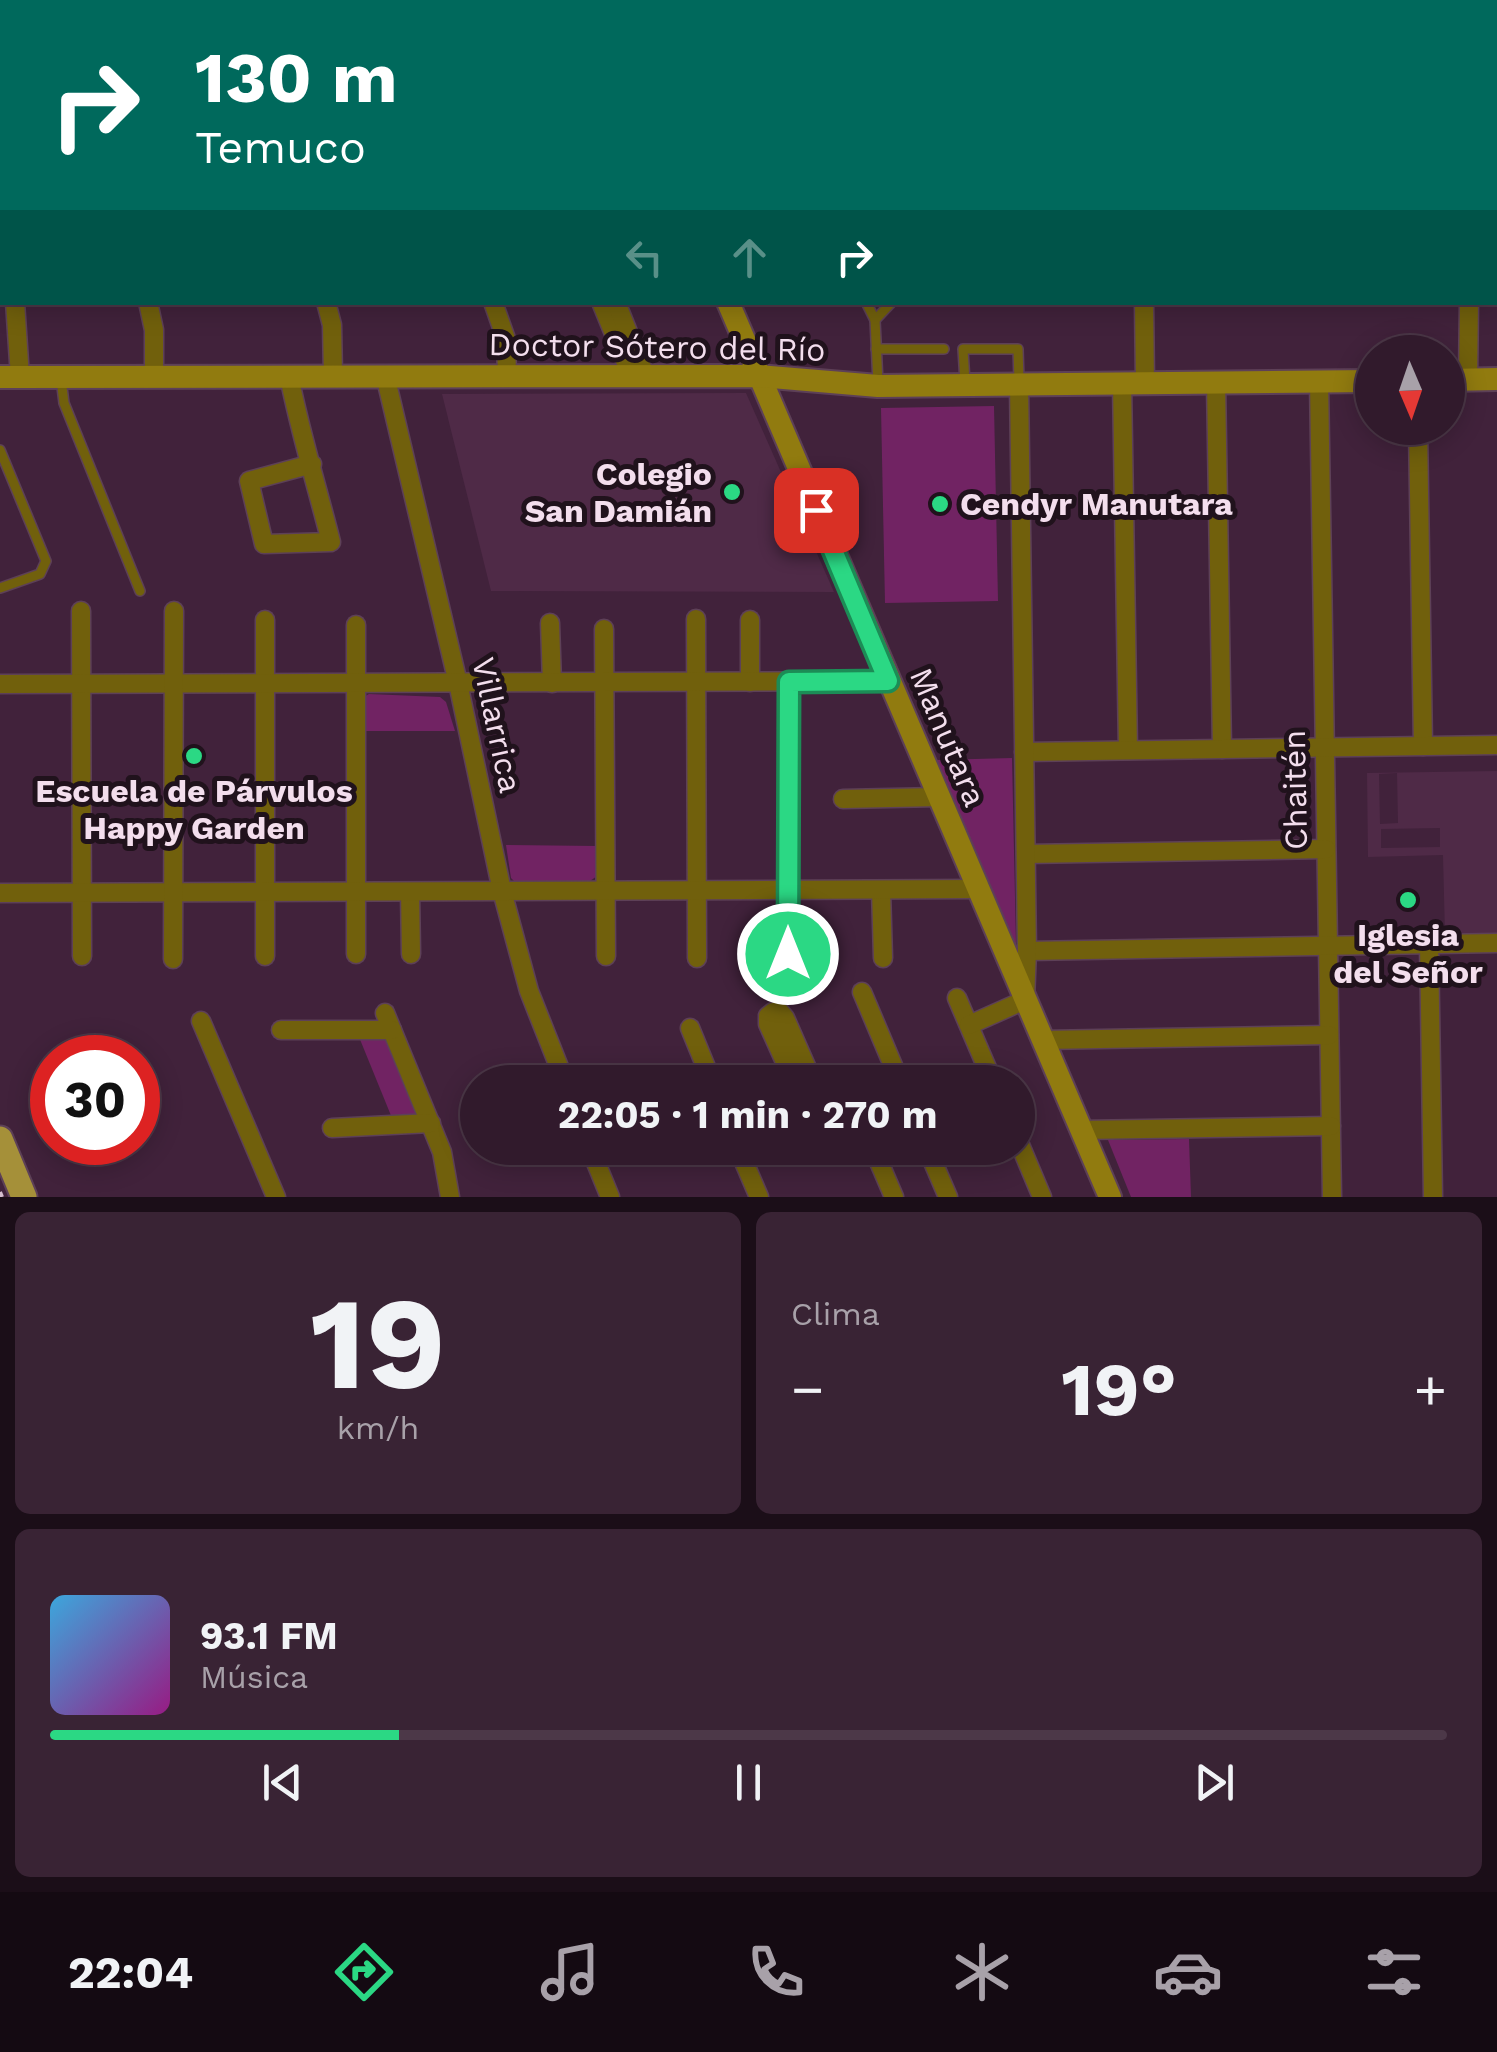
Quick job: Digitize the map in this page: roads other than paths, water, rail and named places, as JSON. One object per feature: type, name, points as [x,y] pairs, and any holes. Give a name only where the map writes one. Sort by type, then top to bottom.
[{"type":"main road","name":"Manutara","points":[[729,305],[1110,1197]]},
{"type":"main road","name":"Doctor Sótero del Río","points":[[10,377],[759,376],[878,386],[1355,381]]},
{"type":"main road","points":[[1465,380],[1497,379]]},
{"type":"main road","points":[[0,1139],[24,1197]]},
{"type":"street","points":[[10,377],[16,305]]},
{"type":"street","points":[[149,305],[154,330],[154,376]]},
{"type":"street","points":[[327,305],[332,325],[333,375]]},
{"type":"street","points":[[494,305],[506,339],[506,375]]},
{"type":"street","points":[[603,305],[638,375]]},
{"type":"street","points":[[617,305],[638,375]]},
{"type":"street","points":[[1128,750],[1134,383],[1144,305]]},
{"type":"street","points":[[1464,335],[1469,305]]},
{"type":"street","name":"Villarrica","points":[[385,375],[458,683],[502,891],[529,990],[558,1065]]},
{"type":"street","points":[[289,376],[312,464],[331,542],[264,544],[249,481],[312,464]]},
{"type":"street","name":"Chaitén","points":[[1319,381],[1332,1197]]},
{"type":"street","points":[[1216,382],[1222,749]]},
{"type":"street","points":[[968,1025],[1026,1000],[1019,384]]},
{"type":"street","points":[[1418,445],[1422,746]]},
{"type":"street","points":[[81,611],[82,956]]},
{"type":"street","points":[[173,960],[174,611]]},
{"type":"street","points":[[696,619],[697,958]]},
{"type":"street","points":[[265,620],[266,956]]},
{"type":"street","points":[[750,620],[750,682]]},
{"type":"street","points":[[550,623],[552,682]]},
{"type":"street","points":[[356,625],[356,954]]},
{"type":"street","points":[[604,628],[606,956]]},
{"type":"street","points":[[0,684],[888,681]]},
{"type":"street","points":[[788,954],[789,682]]},
{"type":"street","points":[[1024,752],[1497,745]]},
{"type":"street","points":[[843,798],[938,797]]},
{"type":"street","points":[[1026,854],[1326,849]]},
{"type":"street","points":[[0,893],[978,889]]},
{"type":"street","points":[[881,890],[883,958]]},
{"type":"street","points":[[410,892],[411,954]]},
{"type":"street","points":[[1028,951],[1497,942]]},
{"type":"street","points":[[1429,944],[1432,1197]]},
{"type":"street","points":[[862,992],[893,1065]]},
{"type":"street","points":[[957,998],[986,1065]]},
{"type":"street","points":[[786,1065],[768,1024],[772,1012],[780,1012],[785,1018],[806,1065]]},
{"type":"street","points":[[201,1021],[276,1197]]},
{"type":"street","points":[[282,1030],[388,1021],[431,1123],[450,1181],[450,1197]]},
{"type":"street","points":[[690,1028],[705,1065]]},
{"type":"street","points":[[1042,1040],[1329,1036]]},
{"type":"street","points":[[332,1128],[431,1123]]},
{"type":"street","points":[[1081,1130],[1331,1126]]},
{"type":"street","points":[[597,1165],[610,1197]]},
{"type":"street","points":[[745,1165],[758,1197]]},
{"type":"street","points":[[881,1165],[894,1197]]},
{"type":"street","points":[[934,1165],[948,1197]]},
{"type":"street","points":[[1029,1165],[1042,1197]]},
{"type":"lane","points":[[868,305],[876,320],[878,386]]},
{"type":"lane","points":[[876,320],[889,305]]},
{"type":"lane","points":[[876,349],[944,349]]},
{"type":"lane","points":[[965,385],[963,349],[1018,349],[1019,384]]},
{"type":"lane","points":[[61,377],[64,403],[140,592]]},
{"type":"lane","points":[[0,450],[46,561],[40,574],[0,588]]},
{"type":"railway","points":[[0,1192],[2,1197]]},
{"type":"place","name":"Colegio San Damián","points":[[732,492]]},
{"type":"place","name":"Cendyr Manutara","points":[[940,504]]},
{"type":"place","name":"Escuela de Párvulos Happy Garden","points":[[194,756]]},
{"type":"place","name":"Iglesia del Señor","points":[[1408,900]]}]
